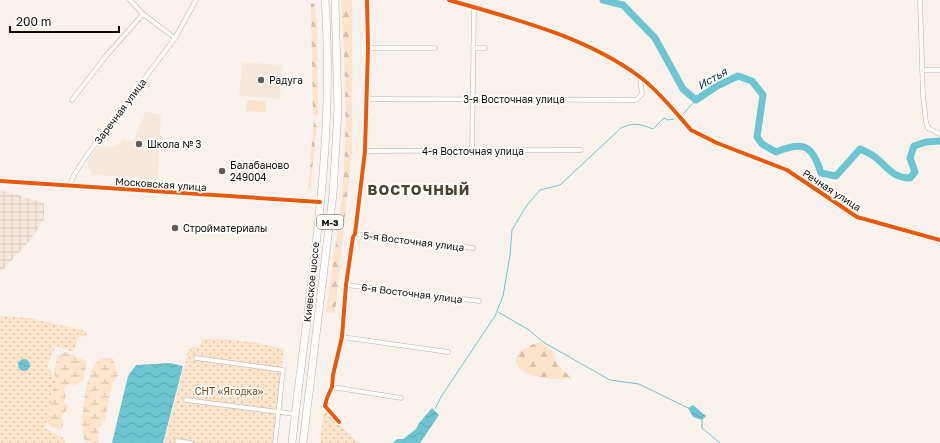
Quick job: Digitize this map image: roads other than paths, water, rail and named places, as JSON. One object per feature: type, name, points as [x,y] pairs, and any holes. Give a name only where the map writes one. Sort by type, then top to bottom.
[{"type":"highway","name":"Киевское шоссе","points":[[292,443],[320,202],[327,118],[328,33],[325,0]]},
{"type":"highway","name":"Киевское шоссе","points":[[302,443],[333,194],[338,117],[335,0]]},
{"type":"highway","points":[[327,118],[331,112],[334,112],[338,117]]},
{"type":"street","points":[[130,0],[143,14],[175,38]]},
{"type":"street","name":"Заречная улица","points":[[70,185],[83,160],[175,38],[196,0]]},
{"type":"street","points":[[339,422],[325,406],[326,398],[332,387],[333,375],[342,337],[346,285],[353,237],[355,234],[365,151],[368,48],[367,0]]},
{"type":"street","name":"Речная улица","points":[[449,0],[549,31],[579,43],[617,62],[640,77],[691,130],[717,144],[787,170],[857,217],[940,240]]},
{"type":"street","points":[[920,0],[922,70],[926,122],[928,128],[940,134]]},
{"type":"street","points":[[472,152],[474,7]]},
{"type":"street","points":[[72,100],[106,56],[143,14]]},
{"type":"street","points":[[368,48],[435,48]]},
{"type":"street","points":[[473,48],[484,48]]},
{"type":"street","points":[[922,70],[940,70]]},
{"type":"street","name":"3-я Восточная улица","points":[[367,98],[636,100],[642,94],[640,77]]},
{"type":"street","name":"4-я Восточная улица","points":[[365,151],[472,152],[581,150]]},
{"type":"street","name":"Московская улица","points":[[0,181],[320,202]]},
{"type":"street","name":"5-я Восточная улица","points":[[355,234],[473,248]]},
{"type":"street","name":"6-я Восточная улица","points":[[346,285],[479,302]]},
{"type":"street","points":[[342,337],[448,352]]},
{"type":"street","points":[[196,358],[283,370],[275,443]]},
{"type":"street","points":[[332,387],[401,398]]},
{"type":"street","points":[[186,400],[295,414]]},
{"type":"street","points":[[177,441],[191,443]]},
{"type":"water","points":[[22,359],[26,359],[30,365],[26,371],[22,371],[18,367],[18,363]]},
{"type":"water","points":[[170,363],[183,366],[163,443],[112,443],[128,376],[136,365]]},
{"type":"water","points":[[693,405],[706,416],[702,420],[693,417],[688,408]]},
{"type":"water","points":[[432,408],[439,415],[420,443],[393,443],[397,439],[403,439],[416,429],[419,423]]},
{"type":"waterway","name":"Истья","points":[[603,0],[623,5],[655,38],[683,89],[696,100],[717,86],[738,76],[752,81],[763,95],[757,137],[762,144],[776,152],[800,146],[805,148],[814,156],[821,173],[836,176],[860,149],[875,157],[894,174],[904,178],[910,178],[915,172],[910,158],[914,146],[926,142],[940,141]]},
{"type":"waterway","points":[[683,114],[696,100]]},
{"type":"waterway","points":[[435,409],[441,397],[495,316],[503,296],[510,255],[512,230],[527,205],[540,190],[560,185],[621,128],[637,124],[653,129],[664,118],[668,120],[674,119]]},
{"type":"waterway","points":[[498,312],[529,330],[543,342],[610,380],[639,384],[688,408]]},
{"type":"waterway","points":[[702,420],[702,428],[720,443]]},
{"type":"place","name":"Радуга","points":[[261,80]]},
{"type":"place","name":"Школа № 3","points":[[139,144]]},
{"type":"place","name":"Балабаново 249004","points":[[222,171]]},
{"type":"place","name":"Стройматериалы","points":[[175,228]]},
{"type":"district","name":"ВОСТОЧНЫЙ","points":[[419,189]]},
{"type":"park label","name":"СНТ «Ягодка»","points":[[229,391]]}]
